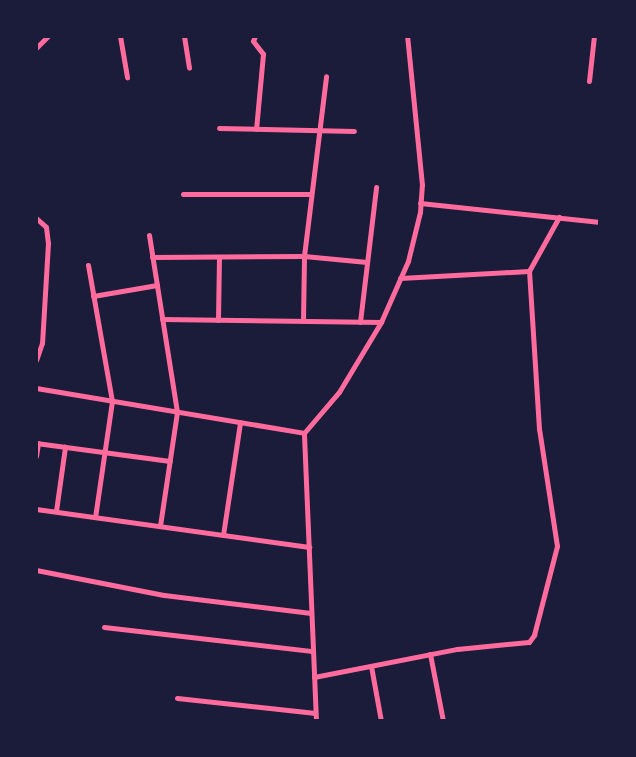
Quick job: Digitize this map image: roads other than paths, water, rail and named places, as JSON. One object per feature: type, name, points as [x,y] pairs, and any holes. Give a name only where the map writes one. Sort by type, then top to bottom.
[{"type":"street","points":[[36,48],[48,36]]},
{"type":"street","points":[[120,36],[127,77]]},
{"type":"street","points":[[184,36],[189,68]]},
{"type":"street","points":[[255,36],[253,41],[263,54],[264,61],[256,129]]},
{"type":"street","points":[[316,721],[304,433],[339,392],[381,322],[408,261],[420,203],[418,130],[406,36]]},
{"type":"street","points":[[589,81],[597,44],[594,36]]},
{"type":"street","points":[[303,321],[304,256],[326,76]]},
{"type":"street","points":[[219,128],[354,130]]},
{"type":"street","points":[[360,322],[376,187]]},
{"type":"street","points":[[183,194],[311,194]]},
{"type":"street","points":[[420,203],[600,222]]},
{"type":"street","points":[[314,677],[430,654],[528,642],[534,635],[557,546],[539,429],[529,270],[559,217]]},
{"type":"street","points":[[36,218],[46,227],[48,243],[42,343],[36,360]]},
{"type":"street","points":[[148,235],[177,412],[160,526]]},
{"type":"street","points":[[152,257],[304,256],[367,262]]},
{"type":"street","points":[[218,320],[219,258]]},
{"type":"street","points":[[88,265],[112,401],[94,517]]},
{"type":"street","points":[[400,278],[529,270]]},
{"type":"street","points":[[93,296],[157,285]]},
{"type":"street","points":[[162,319],[381,322]]},
{"type":"street","points":[[36,388],[304,433]]},
{"type":"street","points":[[222,535],[240,422]]},
{"type":"street","points":[[36,456],[37,443],[170,461]]},
{"type":"street","points":[[56,511],[65,447]]},
{"type":"street","points":[[36,509],[309,547]]},
{"type":"street","points":[[36,570],[164,594],[311,613]]},
{"type":"street","points":[[104,627],[313,651]]},
{"type":"street","points":[[430,654],[443,721]]},
{"type":"street","points":[[371,666],[381,721]]},
{"type":"street","points":[[177,699],[315,713]]}]
